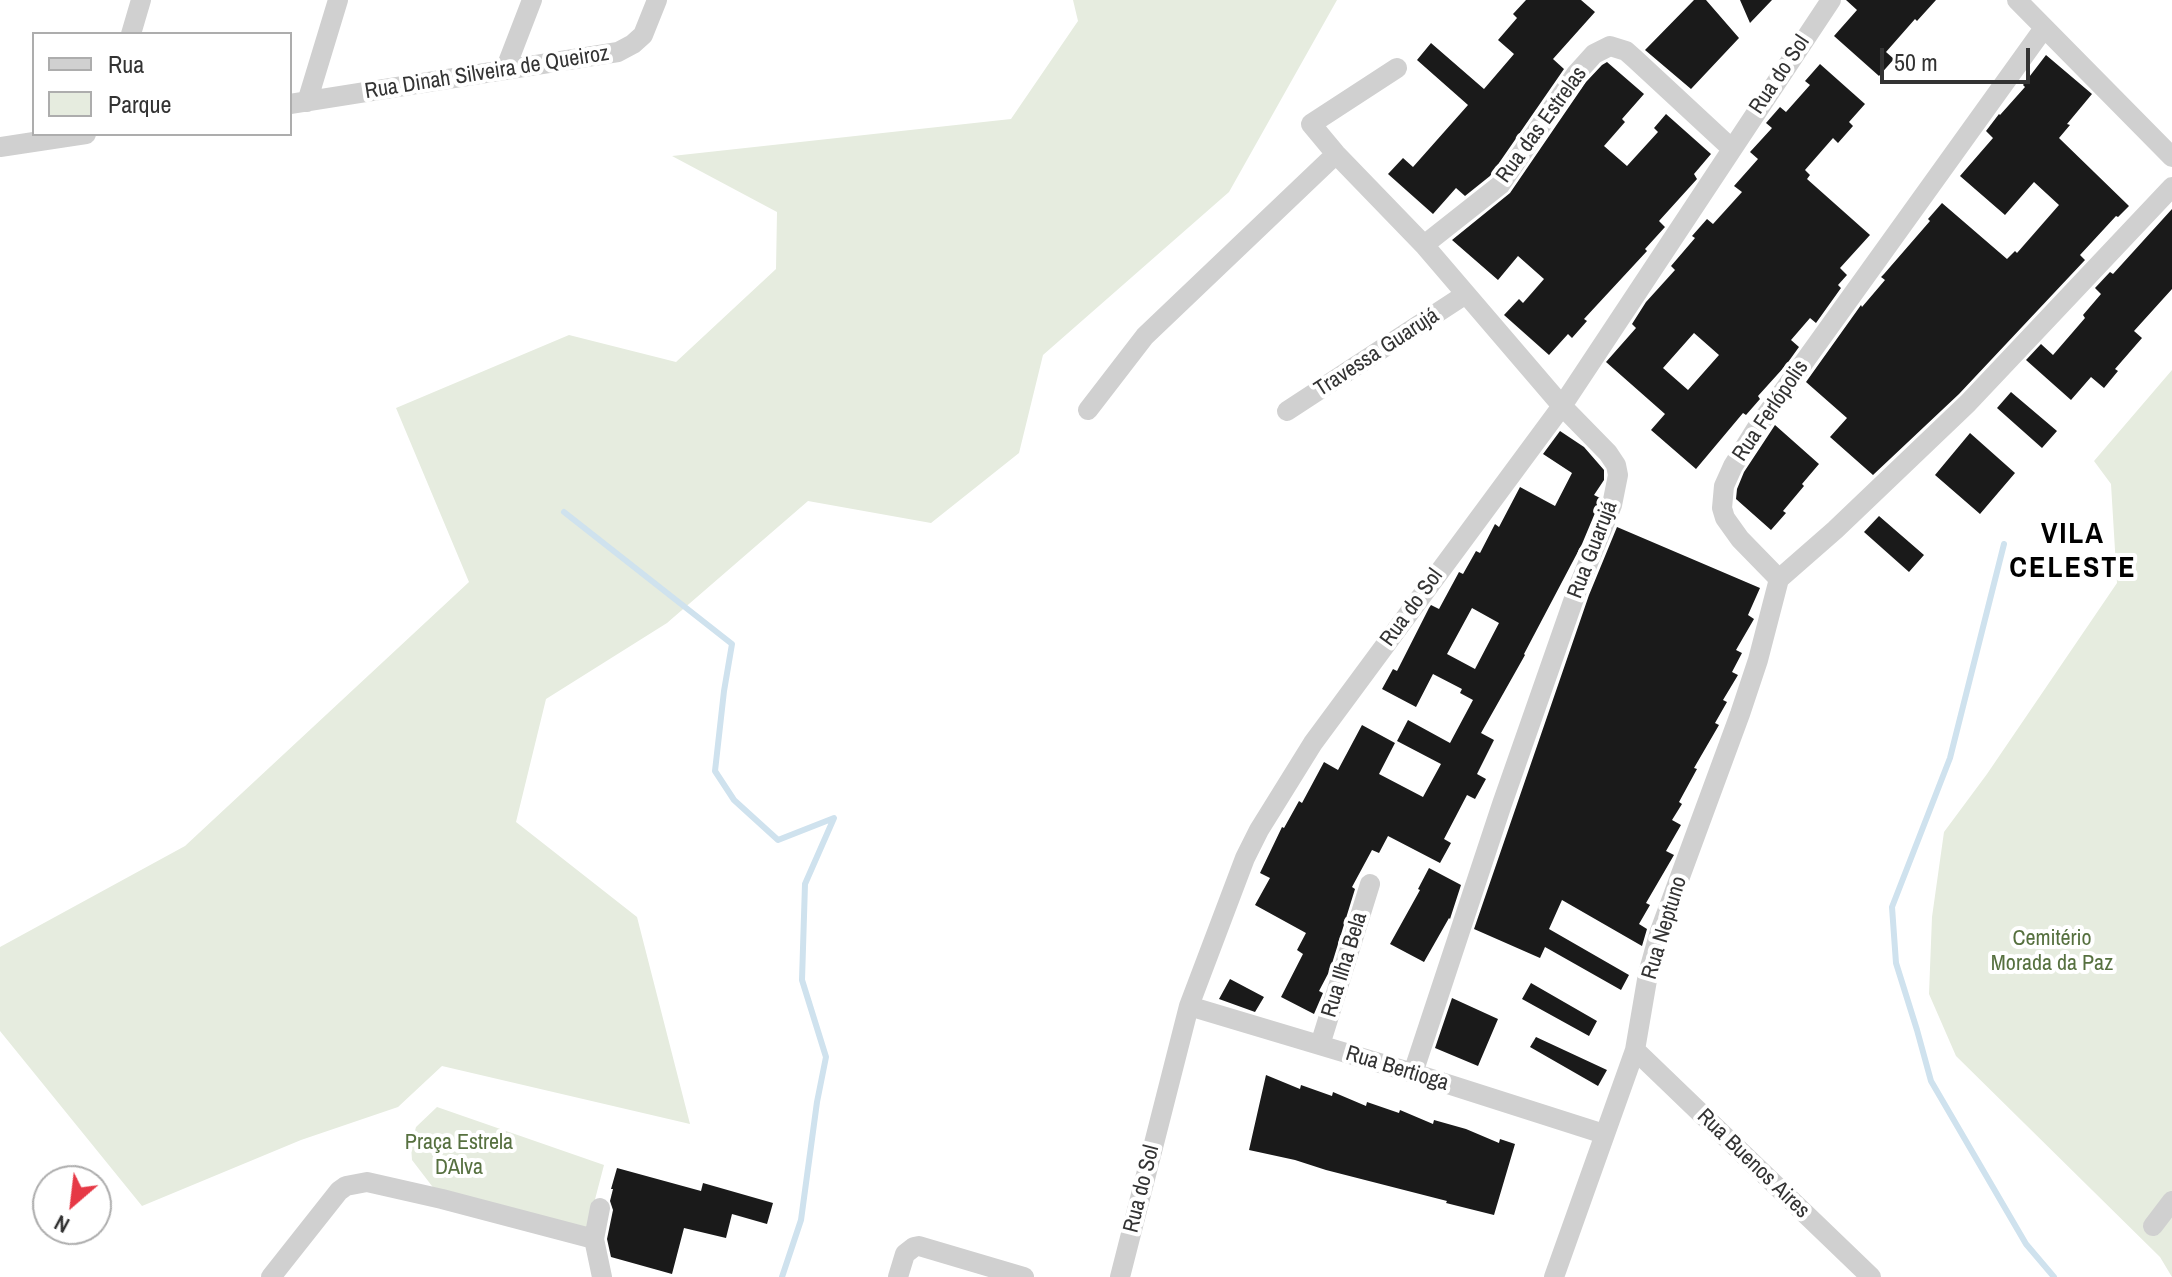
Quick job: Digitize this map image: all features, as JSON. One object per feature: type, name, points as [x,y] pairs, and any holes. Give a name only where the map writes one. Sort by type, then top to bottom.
[{"type":"street","points":[[132,32],[141,0]]},
{"type":"street","points":[[298,103],[338,0]]},
{"type":"street","points":[[505,70],[532,0]]},
{"type":"street","name":"Rua Dinah Silveira de Queiroz","points":[[298,103],[618,52],[643,35],[657,0]]},
{"type":"street","name":"Rua do Sol","points":[[1120,1277],[1189,1006],[1245,858],[1259,830],[1313,743],[1562,406],[1831,0]]},
{"type":"street","points":[[2017,0],[2172,157]]},
{"type":"street","name":"Rua Ferlópolis","points":[[1779,579],[1740,539],[1725,518],[1722,496],[1733,466],[1756,429],[2044,28]]},
{"type":"street","name":"Rua das Estrelas","points":[[1424,245],[1500,185],[1576,74],[1594,54],[1610,46],[1626,51],[1731,148]]},
{"type":"street","name":"Rua Guarujá","points":[[1397,68],[1311,124],[1424,245],[1562,406],[1608,453],[1618,469],[1612,505],[1577,590],[1502,804],[1413,1073]]},
{"type":"street","points":[[0,147],[73,136]]},
{"type":"street","points":[[1088,410],[1145,336],[1336,154]]},
{"type":"street","points":[[1779,579],[1968,403],[2172,187]]},
{"type":"street","name":"Travessa Guarujá","points":[[1287,411],[1466,294]]},
{"type":"street","name":"Rua Neptuno","points":[[1554,1277],[1635,1050],[1648,974],[1660,931],[1749,687],[1779,579]]},
{"type":"street","name":"Rua Ilha Bela","points":[[1320,1045],[1370,884]]},
{"type":"street","name":"Rua Bertioga","points":[[1189,1006],[1604,1134]]},
{"type":"street","name":"Rua Buenos Aires","points":[[1635,1050],[1871,1277]]},
{"type":"street","points":[[271,1277],[339,1191],[346,1186],[367,1182],[594,1239]]},
{"type":"street","points":[[2153,1226],[2172,1201]]},
{"type":"street","points":[[600,1208],[594,1239],[602,1277]]},
{"type":"street","points":[[898,1277],[909,1249],[919,1246],[1024,1277]]},
{"type":"green space","points":[[1073,0],[1337,0],[1229,192],[1043,355],[1019,453],[931,523],[808,501],[667,623],[546,699],[516,822],[637,917],[690,1124],[442,1066],[398,1107],[301,1140],[142,1206],[112,1165],[109,1165],[0,1031],[0,947],[185,846],[469,582],[396,408],[569,335],[676,362],[776,269],[777,212],[672,156],[1011,119],[1078,21]]},
{"type":"green space","name":"Cemitério Morada da Paz","points":[[2172,370],[2172,1277],[2160,1257],[1956,1056],[1929,994],[1932,917],[1944,832],[2117,583],[2111,484],[2094,461]]},
{"type":"green space","name":"Praça Estrela D´Alva","points":[[437,1107],[604,1165],[587,1230],[435,1190],[412,1160],[411,1146],[416,1127]]},
{"type":"building","points":[[1526,0],[1581,0],[1595,12],[1553,59],[1564,69],[1490,176],[1465,196],[1456,188],[1433,214],[1388,174],[1403,158],[1413,167],[1468,105],[1417,60],[1431,43],[1484,89],[1514,54],[1498,40],[1517,18],[1513,14]]},
{"type":"building","points":[[1694,0],[1706,0],[1739,38],[1691,89],[1645,50]]},
{"type":"building","points":[[1740,0],[1772,0],[1750,23]]},
{"type":"building","points":[[1846,0],[1936,0],[1886,52],[1894,59],[1879,76],[1834,36],[1857,10]]},
{"type":"building","points":[[2046,55],[2092,94],[2059,138],[2129,206],[2080,255],[2085,260],[1959,394],[1873,475],[1830,437],[1847,418],[1806,382],[1861,305],[1885,280],[1881,277],[1942,203],[2007,259],[2015,251],[2017,253],[2059,205],[2034,182],[2005,215],[1960,176],[1993,138],[1986,131],[2025,87],[2023,85]]},
{"type":"building","points":[[1607,62],[1644,94],[1604,146],[1627,166],[1658,132],[1654,128],[1666,114],[1711,154],[1694,174],[1697,179],[1659,221],[1665,227],[1645,249],[1647,251],[1584,319],[1587,321],[1572,338],[1568,334],[1549,355],[1504,315],[1519,299],[1523,303],[1544,279],[1518,256],[1498,280],[1452,240],[1510,193],[1586,82]]},
{"type":"building","points":[[1820,64],[1865,104],[1849,122],[1853,126],[1838,143],[1833,138],[1805,170],[1810,175],[1807,179],[1870,235],[1840,268],[1847,275],[1816,323],[1810,318],[1791,340],[1799,347],[1786,365],[1758,396],[1760,399],[1746,415],[1743,413],[1696,469],[1651,430],[1665,414],[1606,362],[1636,328],[1632,324],[1646,302],[1675,270],[1671,266],[1695,238],[1692,236],[1707,219],[1713,224],[1742,192],[1734,186],[1758,159],[1750,152],[1772,128],[1766,123],[1780,107],[1786,112],[1810,85],[1805,81]],"holes":[[[1694,333],[1719,355],[1688,390],[1663,368]]]},
{"type":"building","points":[[2172,209],[2172,289],[2134,331],[2142,338],[2115,369],[2118,371],[2104,388],[2091,377],[2071,400],[2026,360],[2041,344],[2053,355],[2101,294],[2095,288],[2110,272],[2113,274]]},
{"type":"building","points":[[2011,392],[2057,431],[2042,448],[1997,408]]},
{"type":"building","points":[[1775,425],[1819,464],[1771,530],[1736,499],[1744,472]]},
{"type":"building","points":[[1560,431],[1584,447],[1604,470],[1604,480],[1594,495],[1600,501],[1582,544],[1481,733],[1494,740],[1477,774],[1486,779],[1475,799],[1467,795],[1444,839],[1451,843],[1440,863],[1388,836],[1379,853],[1372,850],[1352,887],[1355,889],[1330,970],[1319,991],[1323,993],[1314,1014],[1281,997],[1303,954],[1297,950],[1306,933],[1255,905],[1270,878],[1260,873],[1282,827],[1299,801],[1302,803],[1324,762],[1338,770],[1362,725],[1395,743],[1379,774],[1423,797],[1441,764],[1397,741],[1408,720],[1450,743],[1473,700],[1460,693],[1462,689],[1433,674],[1416,707],[1382,689],[1393,669],[1397,671],[1431,605],[1439,609],[1459,572],[1463,574],[1476,551],[1480,553],[1495,524],[1499,527],[1520,487],[1555,506],[1572,473],[1543,454]],"holes":[[[1472,608],[1499,623],[1475,669],[1447,654]]]},
{"type":"building","points":[[1970,433],[2015,473],[1980,514],[1935,475]]},
{"type":"building","points":[[1879,516],[1924,555],[1909,572],[1864,532]]},
{"type":"building","points":[[1617,527],[1760,588],[1748,615],[1754,619],[1736,650],[1742,653],[1732,672],[1738,675],[1723,700],[1727,702],[1715,723],[1719,725],[1694,768],[1697,769],[1672,820],[1681,825],[1666,851],[1674,855],[1646,903],[1650,905],[1639,924],[1647,929],[1642,946],[1562,900],[1549,929],[1629,975],[1621,990],[1545,947],[1540,958],[1474,929],[1589,595]]},
{"type":"building","points":[[1429,868],[1461,885],[1450,919],[1424,962],[1390,944]]},
{"type":"building","points":[[1230,979],[1264,997],[1255,1012],[1219,999]]},
{"type":"building","points":[[1531,983],[1597,1021],[1589,1036],[1522,999]]},
{"type":"building","points":[[1452,998],[1498,1019],[1478,1066],[1435,1048]]},
{"type":"building","points":[[1536,1037],[1607,1070],[1598,1086],[1530,1047]]},
{"type":"building","points":[[1266,1075],[1300,1089],[1301,1085],[1332,1096],[1333,1092],[1366,1106],[1367,1102],[1399,1113],[1400,1110],[1433,1124],[1434,1120],[1499,1143],[1500,1139],[1515,1144],[1494,1215],[1249,1150]]},
{"type":"building","points":[[617,1168],[701,1191],[703,1183],[773,1203],[767,1224],[732,1214],[726,1238],[684,1228],[672,1274],[611,1257],[607,1239],[613,1210],[611,1189]]},
{"type":"waterway","points":[[564,512],[732,644],[715,771],[734,800],[778,840],[834,818],[805,884],[802,980],[826,1057],[801,1220],[782,1277]]},
{"type":"waterway","points":[[2004,544],[1950,758],[1892,907],[1896,963],[1931,1081],[2026,1244],[2054,1277]]},
{"type":"district","name":"VILA CELESTE","points":[[2073,552]]}]
